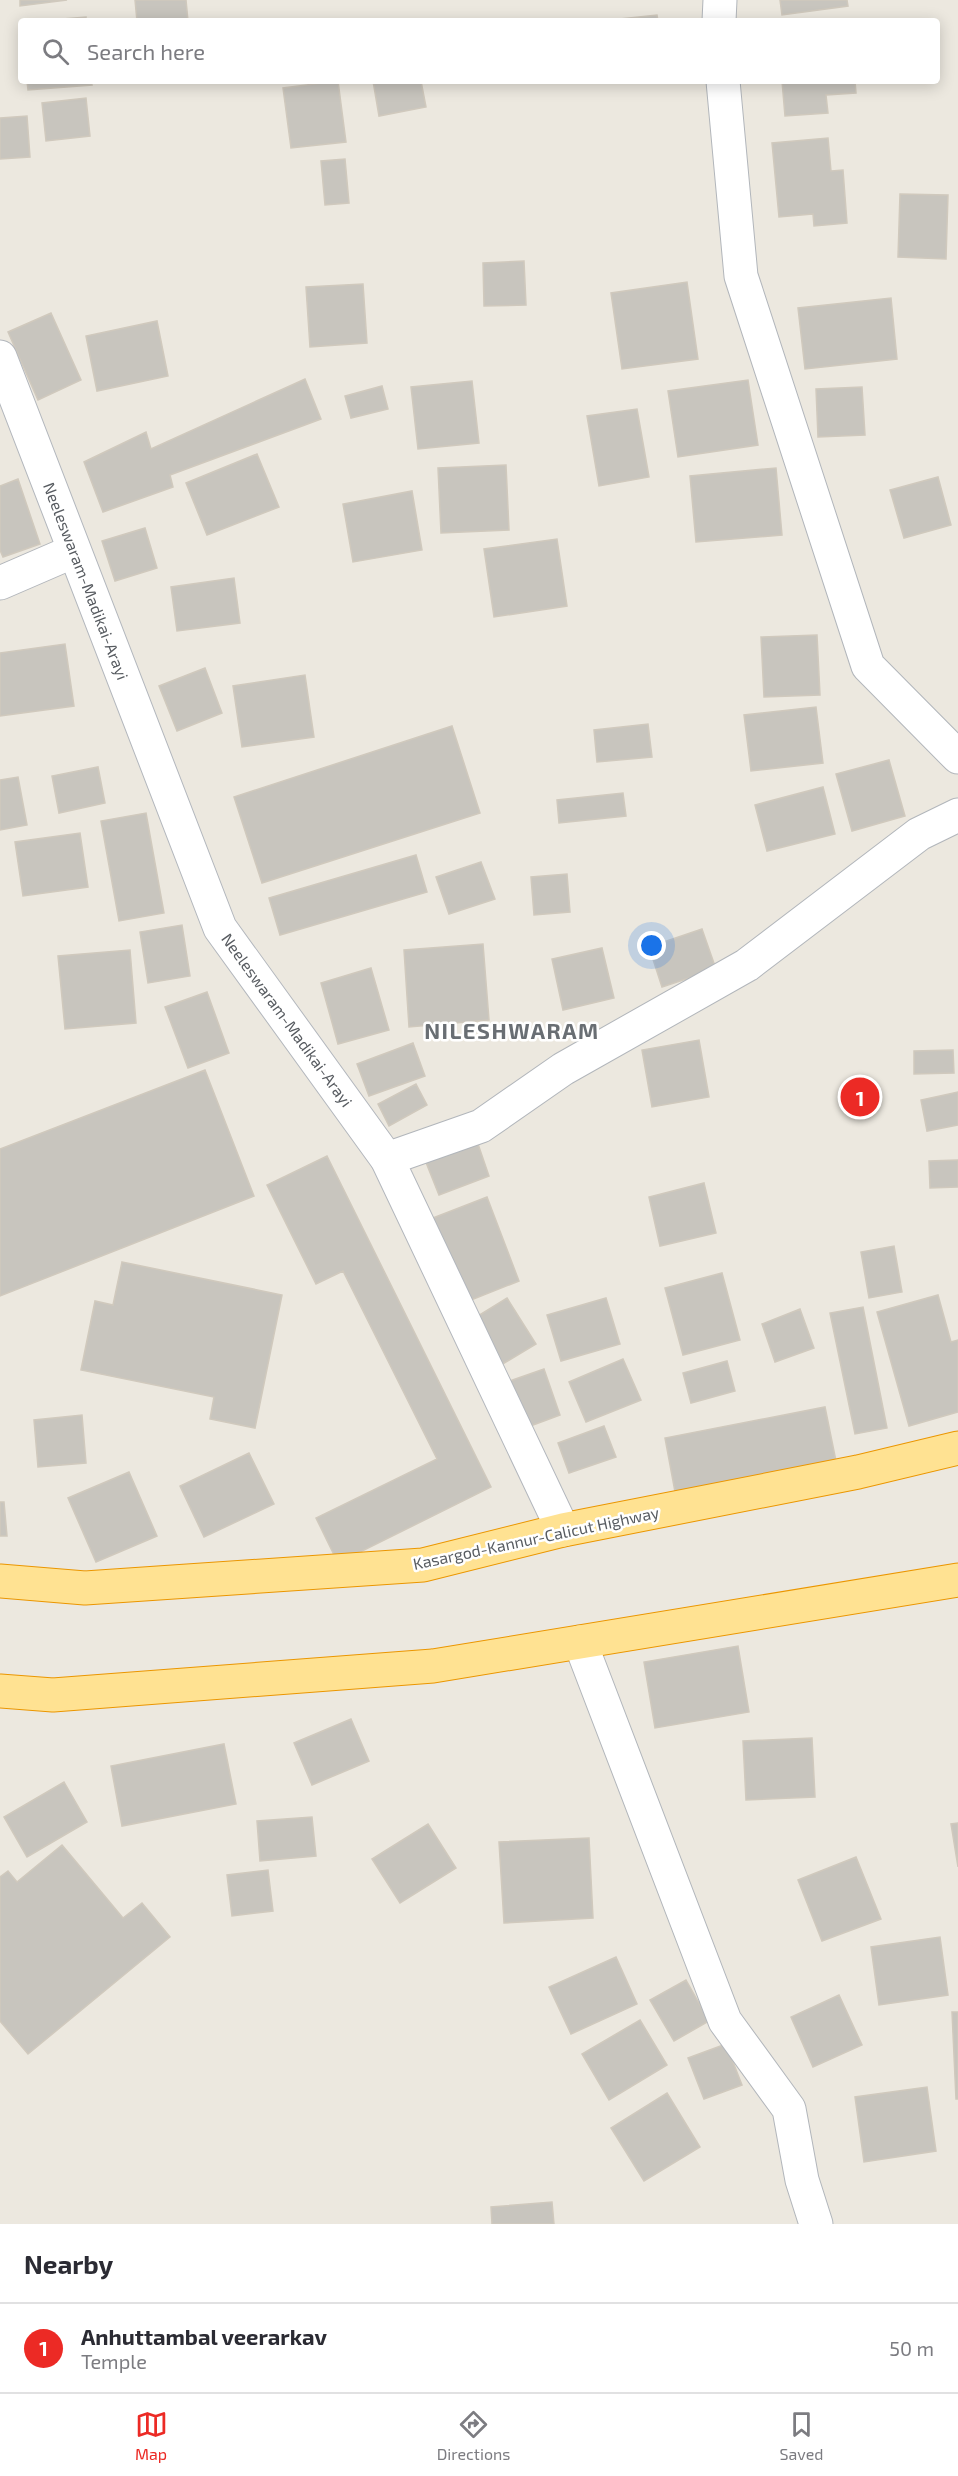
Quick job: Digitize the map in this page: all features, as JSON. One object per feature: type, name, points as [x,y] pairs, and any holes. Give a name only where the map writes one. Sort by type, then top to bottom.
[{"type":"highway","name":"Kasargod-Kannur-Calicut Highway","points":[[0,1581],[85,1588],[423,1565],[563,1530],[858,1472],[958,1448]]},
{"type":"highway","points":[[0,1691],[53,1695],[433,1666],[958,1580]]},
{"type":"street","points":[[719,18],[720,0]]},
{"type":"street","points":[[723,84],[741,276],[868,666],[958,757]]},
{"type":"street","name":"Neeleswaram-Madikai-Arayi","points":[[0,357],[220,928],[387,1159],[563,1530]]},
{"type":"street","points":[[0,583],[74,551]]},
{"type":"street","points":[[387,1159],[481,1126],[563,1069],[747,965],[919,834],[958,814]]},
{"type":"street","points":[[580,1642],[725,2020],[789,2109],[802,2180],[816,2224]]},
{"type":"building","points":[[20,0],[67,0],[20,6]]},
{"type":"building","points":[[135,0],[186,0],[188,18],[137,18]]},
{"type":"building","points":[[780,0],[847,0],[848,6],[782,15]]},
{"type":"building","points":[[657,15],[658,18],[629,18]]},
{"type":"building","points":[[27,84],[92,85],[28,90]]},
{"type":"building","points":[[338,84],[346,142],[291,148],[283,88]]},
{"type":"building","points":[[374,84],[422,84],[426,107],[379,116]]},
{"type":"building","points":[[782,84],[855,84],[856,93],[826,95],[828,113],[785,116]]},
{"type":"building","points":[[86,98],[90,136],[46,141],[42,103]]},
{"type":"building","points":[[27,116],[30,157],[0,159],[0,118]]},
{"type":"building","points":[[828,138],[831,171],[843,170],[847,223],[814,226],[813,214],[779,217],[772,143]]},
{"type":"building","points":[[345,159],[349,203],[325,205],[321,161]]},
{"type":"building","points":[[900,194],[948,195],[946,259],[898,257]]},
{"type":"building","points":[[524,261],[526,305],[484,306],[483,263]]},
{"type":"building","points":[[687,282],[698,359],[622,369],[611,293]]},
{"type":"building","points":[[363,284],[367,343],[310,347],[306,287]]},
{"type":"building","points":[[891,298],[897,359],[805,369],[798,308]]},
{"type":"building","points":[[51,313],[81,380],[38,400],[8,332]]},
{"type":"building","points":[[157,321],[168,376],[97,391],[86,336]]},
{"type":"building","points":[[305,379],[321,419],[170,475],[173,487],[103,512],[84,462],[146,432],[151,449]]},
{"type":"building","points":[[748,380],[758,445],[678,457],[668,391]]},
{"type":"building","points":[[472,381],[479,443],[418,449],[411,387]]},
{"type":"building","points":[[382,386],[388,409],[351,418],[345,396]]},
{"type":"building","points":[[862,387],[865,435],[818,437],[816,389]]},
{"type":"building","points":[[637,409],[649,477],[599,486],[587,416]]},
{"type":"building","points":[[257,454],[279,507],[207,535],[186,483]]},
{"type":"building","points":[[506,465],[509,530],[441,533],[438,468]]},
{"type":"building","points":[[776,468],[782,535],[696,542],[690,476]]},
{"type":"building","points":[[938,477],[951,525],[904,538],[890,490]]},
{"type":"building","points":[[18,479],[40,544],[3,557],[0,550],[0,486]]},
{"type":"building","points":[[412,491],[422,550],[353,562],[343,504]]},
{"type":"building","points":[[145,528],[157,568],[115,581],[102,541]]},
{"type":"building","points":[[557,539],[567,606],[494,617],[484,549]]},
{"type":"building","points":[[234,578],[240,623],[177,631],[171,587]]},
{"type":"building","points":[[817,635],[820,695],[764,697],[761,637]]},
{"type":"building","points":[[65,644],[74,706],[0,716],[0,653]]},
{"type":"building","points":[[205,668],[222,713],[177,731],[159,686]]},
{"type":"building","points":[[305,675],[314,737],[242,747],[233,686]]},
{"type":"building","points":[[816,707],[823,763],[751,771],[744,715]]},
{"type":"building","points":[[648,724],[652,757],[597,762],[594,730]]},
{"type":"building","points":[[452,726],[480,813],[262,883],[234,797]]},
{"type":"building","points":[[889,760],[905,816],[852,831],[836,774]]},
{"type":"building","points":[[98,767],[105,803],[59,813],[52,776]]},
{"type":"building","points":[[18,777],[27,825],[0,830],[0,780]]},
{"type":"building","points":[[823,787],[835,834],[767,851],[755,805]]},
{"type":"building","points":[[623,793],[626,816],[559,823],[557,800]]},
{"type":"building","points":[[146,813],[164,913],[119,921],[101,821]]},
{"type":"building","points":[[80,833],[88,887],[23,896],[15,842]]},
{"type":"building","points":[[416,855],[427,892],[280,935],[269,898]]},
{"type":"building","points":[[481,862],[495,899],[449,914],[436,877]]},
{"type":"building","points":[[567,874],[570,912],[534,915],[531,877]]},
{"type":"building","points":[[182,925],[190,976],[148,983],[140,932]]},
{"type":"building","points":[[702,929],[716,969],[662,987],[649,947]]},
{"type":"building","points":[[483,944],[489,1020],[409,1027],[404,950]]},
{"type":"building","points":[[602,948],[614,998],[563,1010],[552,959]]},
{"type":"building","points":[[130,950],[136,1023],[65,1029],[58,956]]},
{"type":"building","points":[[371,968],[389,1030],[338,1044],[321,983]]},
{"type":"building","points":[[207,992],[229,1053],[188,1068],[165,1007]]},
{"type":"building","points":[[699,1040],[709,1097],[652,1107],[642,1050]]},
{"type":"building","points":[[413,1043],[425,1076],[369,1096],[357,1064]]},
{"type":"building","points":[[953,1050],[954,1073],[914,1074],[914,1051]]},
{"type":"building","points":[[205,1070],[254,1196],[0,1296],[0,1149]]},
{"type":"building","points":[[416,1084],[427,1105],[389,1126],[378,1104]]},
{"type":"building","points":[[958,1092],[958,1125],[927,1131],[921,1100]]},
{"type":"building","points":[[477,1141],[489,1176],[439,1195],[425,1160]]},
{"type":"building","points":[[327,1156],[491,1487],[338,1563],[316,1518],[437,1459],[343,1271],[316,1284],[267,1185]]},
{"type":"building","points":[[958,1160],[958,1187],[930,1188],[929,1161]]},
{"type":"building","points":[[704,1183],[716,1233],[660,1246],[649,1197]]},
{"type":"building","points":[[487,1197],[519,1281],[466,1302],[433,1218]]},
{"type":"building","points":[[894,1246],[902,1292],[869,1298],[861,1252]]},
{"type":"building","points":[[122,1262],[282,1295],[255,1428],[210,1419],[214,1397],[81,1370],[95,1301],[113,1305]]},
{"type":"building","points":[[722,1273],[740,1340],[683,1355],[665,1288]]},
{"type":"building","points":[[938,1295],[951,1342],[958,1340],[958,1412],[909,1426],[877,1312]]},
{"type":"building","points":[[507,1298],[536,1344],[501,1365],[473,1319]]},
{"type":"building","points":[[606,1298],[620,1344],[561,1361],[547,1315]]},
{"type":"building","points":[[863,1307],[887,1428],[855,1434],[830,1313]]},
{"type":"building","points":[[800,1309],[814,1348],[775,1362],[762,1324]]},
{"type":"building","points":[[623,1359],[641,1400],[586,1422],[569,1382]]},
{"type":"building","points":[[727,1361],[735,1391],[691,1403],[683,1373]]},
{"type":"building","points":[[544,1369],[560,1415],[525,1428],[507,1382]]},
{"type":"building","points":[[825,1407],[837,1466],[676,1497],[665,1438]]},
{"type":"building","points":[[82,1415],[86,1463],[38,1467],[34,1420]]},
{"type":"building","points":[[604,1426],[616,1457],[569,1473],[558,1443]]},
{"type":"building","points":[[249,1453],[274,1504],[204,1537],[180,1486]]},
{"type":"building","points":[[129,1472],[157,1536],[96,1562],[68,1498]]},
{"type":"building","points":[[0,1502],[4,1502],[7,1536],[0,1536]]},
{"type":"building","points":[[738,1646],[749,1712],[655,1728],[644,1662]]},
{"type":"building","points":[[351,1719],[369,1761],[312,1785],[294,1743]]},
{"type":"building","points":[[812,1738],[815,1797],[746,1800],[743,1741]]},
{"type":"building","points":[[224,1744],[236,1804],[122,1826],[111,1766]]},
{"type":"building","points":[[64,1782],[87,1822],[27,1857],[4,1817]]},
{"type":"building","points":[[312,1817],[316,1856],[260,1861],[257,1821]]},
{"type":"building","points":[[958,1823],[958,1867],[951,1824]]},
{"type":"building","points":[[428,1824],[456,1868],[400,1903],[372,1859]]},
{"type":"building","points":[[589,1838],[593,1918],[504,1923],[499,1842]]},
{"type":"building","points":[[62,1845],[123,1918],[142,1903],[170,1937],[28,2054],[0,2021],[0,1877],[8,1871],[17,1882]]},
{"type":"building","points":[[856,1857],[881,1919],[822,1941],[798,1880]]},
{"type":"building","points":[[268,1870],[273,1911],[232,1916],[227,1875]]},
{"type":"building","points":[[940,1937],[948,1995],[879,2005],[871,1947]]},
{"type":"building","points":[[616,1957],[637,2004],[571,2034],[549,1987]]},
{"type":"building","points":[[686,1980],[709,2021],[674,2041],[650,2000]]},
{"type":"building","points":[[839,1995],[862,2045],[813,2067],[791,2017]]},
{"type":"building","points":[[952,2012],[958,2012],[958,2099],[956,2099]]},
{"type":"building","points":[[640,2020],[667,2065],[609,2100],[582,2054]]},
{"type":"building","points":[[726,2044],[742,2085],[704,2099],[688,2058]]},
{"type":"building","points":[[927,2087],[936,2151],[864,2162],[855,2097]]},
{"type":"building","points":[[667,2093],[700,2147],[644,2181],[611,2128]]},
{"type":"building","points":[[552,2202],[554,2224],[492,2224],[491,2207]]},
{"type":"place","name":"Anhuttambal veerarkav","points":[[860,1097]]},
{"type":"district","name":"NILESHWARAM","points":[[512,1031]]}]
